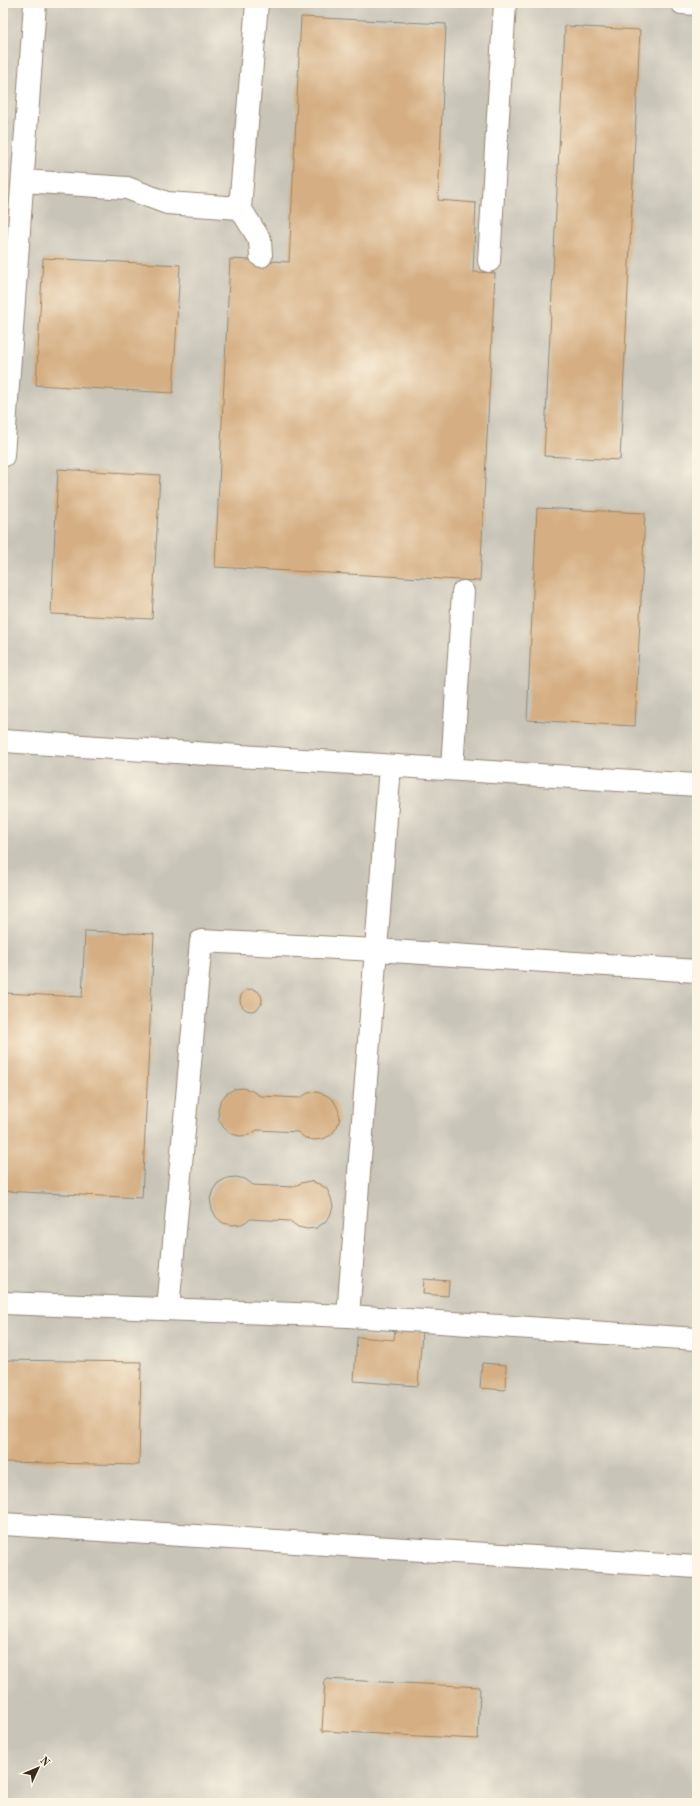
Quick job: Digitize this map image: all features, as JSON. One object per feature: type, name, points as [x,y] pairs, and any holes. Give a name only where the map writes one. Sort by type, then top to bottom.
[{"type":"lane","points":[[3,456],[35,3]]},
{"type":"lane","points":[[257,3],[240,208],[260,240],[261,256]]},
{"type":"lane","points":[[489,260],[505,3]]},
{"type":"lane","points":[[682,3],[697,4]]},
{"type":"lane","points":[[22,181],[127,188],[167,203],[240,208]]},
{"type":"lane","points":[[452,770],[463,592]]},
{"type":"lane","points":[[3,741],[697,785]]},
{"type":"lane","points":[[348,1316],[390,766]]},
{"type":"lane","points":[[168,1309],[201,941],[376,950],[697,971]]},
{"type":"lane","points":[[3,1303],[348,1316],[697,1339]]},
{"type":"lane","points":[[3,1524],[697,1567]]},
{"type":"shaded area","points":[[3,3],[697,3],[697,1803],[3,1803]]},
{"type":"building","points":[[301,17],[446,24],[438,200],[476,203],[473,272],[495,273],[480,581],[215,567],[230,259],[289,262]]},
{"type":"building","points":[[565,26],[640,30],[620,460],[544,456]]},
{"type":"building","points":[[43,258],[180,265],[173,393],[36,385]]},
{"type":"building","points":[[58,469],[160,475],[152,619],[51,614]]},
{"type":"building","points":[[537,508],[645,513],[635,726],[527,720]]},
{"type":"building","points":[[85,931],[154,934],[142,1198],[3,1191],[3,993],[82,997]]},
{"type":"building","points":[[251,989],[259,992],[262,1000],[259,1008],[251,1011],[243,1008],[240,1000],[243,992]]},
{"type":"building","points":[[243,1088],[260,1096],[300,1098],[308,1093],[317,1092],[326,1095],[334,1101],[338,1109],[340,1118],[337,1127],[331,1135],[323,1139],[314,1140],[305,1138],[298,1132],[257,1130],[249,1135],[240,1136],[231,1134],[224,1128],[219,1120],[218,1110],[220,1102],[226,1094],[234,1089]]},
{"type":"building","points":[[236,1177],[245,1179],[253,1185],[293,1187],[310,1181],[319,1184],[327,1189],[331,1198],[333,1207],[330,1216],[324,1223],[316,1228],[307,1229],[298,1227],[290,1221],[250,1219],[242,1224],[233,1225],[223,1223],[216,1217],[212,1209],[210,1199],[213,1190],[218,1183],[227,1178]]},
{"type":"building","points":[[424,1279],[449,1281],[448,1296],[423,1294]]},
{"type":"building","points":[[395,1330],[422,1332],[418,1386],[354,1381],[357,1337],[394,1340]]},
{"type":"building","points":[[3,1360],[141,1362],[139,1465],[3,1462]]},
{"type":"building","points":[[482,1363],[506,1365],[505,1390],[480,1388]]},
{"type":"building","points":[[325,1679],[480,1687],[478,1739],[322,1731]]}]
